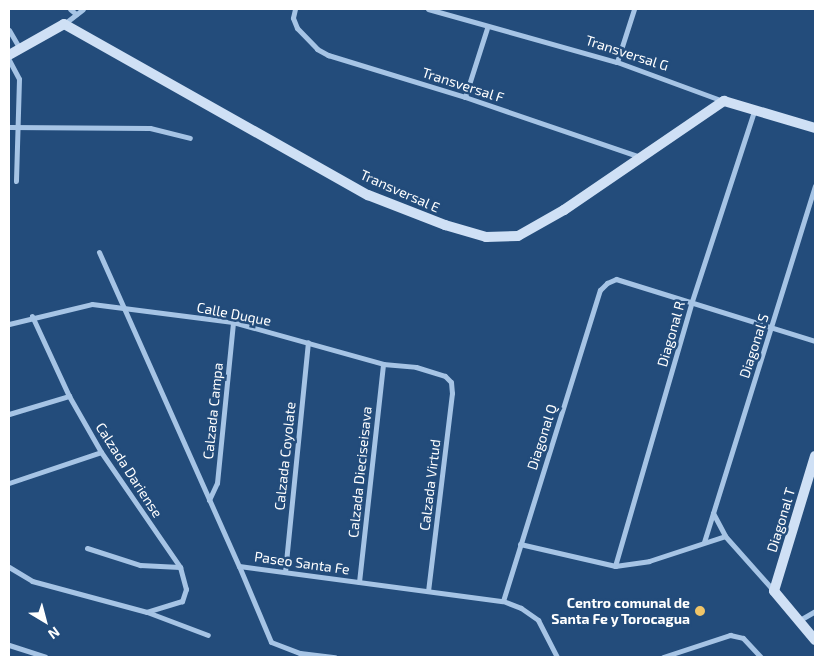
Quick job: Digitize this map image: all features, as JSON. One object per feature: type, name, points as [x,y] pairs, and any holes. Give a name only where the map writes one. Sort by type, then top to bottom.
[{"type":"street","points":[[70,9],[76,14]]},
{"type":"street","points":[[9,55],[64,24],[83,9]]},
{"type":"street","name":"Transversal F","points":[[295,9],[293,18],[305,38],[328,55],[465,97],[640,158]]},
{"type":"street","name":"Transversal G","points":[[428,9],[487,28],[617,62],[724,101],[815,128]]},
{"type":"street","points":[[617,62],[634,9]]},
{"type":"street","name":"Transversal E","points":[[64,24],[368,195],[445,226],[486,237],[518,236],[564,210],[724,101]]},
{"type":"street","points":[[465,97],[487,28]]},
{"type":"street","points":[[9,30],[20,49]]},
{"type":"street","points":[[9,60],[19,79],[16,125],[16,181]]},
{"type":"street","name":"Diagonal R","points":[[615,566],[692,302],[754,111]]},
{"type":"street","points":[[9,127],[16,125],[150,128],[190,138]]},
{"type":"street","name":"Diagonal S","points":[[704,542],[815,186]]},
{"type":"street","name":"Paseo Santa Fe","points":[[99,252],[122,308],[239,566],[503,602],[521,608],[538,620],[558,657]]},
{"type":"street","name":"Diagonal Q","points":[[503,602],[600,290],[607,282],[616,279],[692,302]]},
{"type":"street","points":[[692,302],[815,341]]},
{"type":"street","name":"Calle Duque","points":[[9,324],[32,316],[92,304],[233,322],[382,364],[416,367],[445,376],[451,382]]},
{"type":"street","name":"Calzada Dariense","points":[[32,316],[69,396],[101,452],[180,567],[186,589],[182,601],[147,612]]},
{"type":"street","name":"Calzada Campa","points":[[209,500],[217,483],[233,322]]},
{"type":"street","name":"Calzada Coyolate","points":[[285,572],[308,342]]},
{"type":"street","name":"Calzada Dieciseisava","points":[[359,582],[382,364]]},
{"type":"street","name":"Calzada Virtud","points":[[428,592],[452,393],[451,382]]},
{"type":"street","points":[[9,414],[69,396]]},
{"type":"street","points":[[9,484],[101,452]]},
{"type":"street","name":"Diagonal T","points":[[774,592],[815,456]]},
{"type":"street","points":[[712,512],[725,536],[815,640]]},
{"type":"street","points":[[520,544],[615,566],[649,561],[725,536]]},
{"type":"street","points":[[87,548],[140,565],[180,567]]},
{"type":"street","points":[[239,566],[270,642],[300,653],[335,657]]},
{"type":"street","points":[[9,567],[32,581],[147,612],[208,635]]},
{"type":"street","points":[[798,621],[815,611]]},
{"type":"street","points":[[663,657],[730,635],[743,638],[761,657]]},
{"type":"street","points":[[9,645],[45,657]]},
{"type":"place","name":"Centro comunal de Santa Fe y Torocagua","points":[[700,611]]}]
